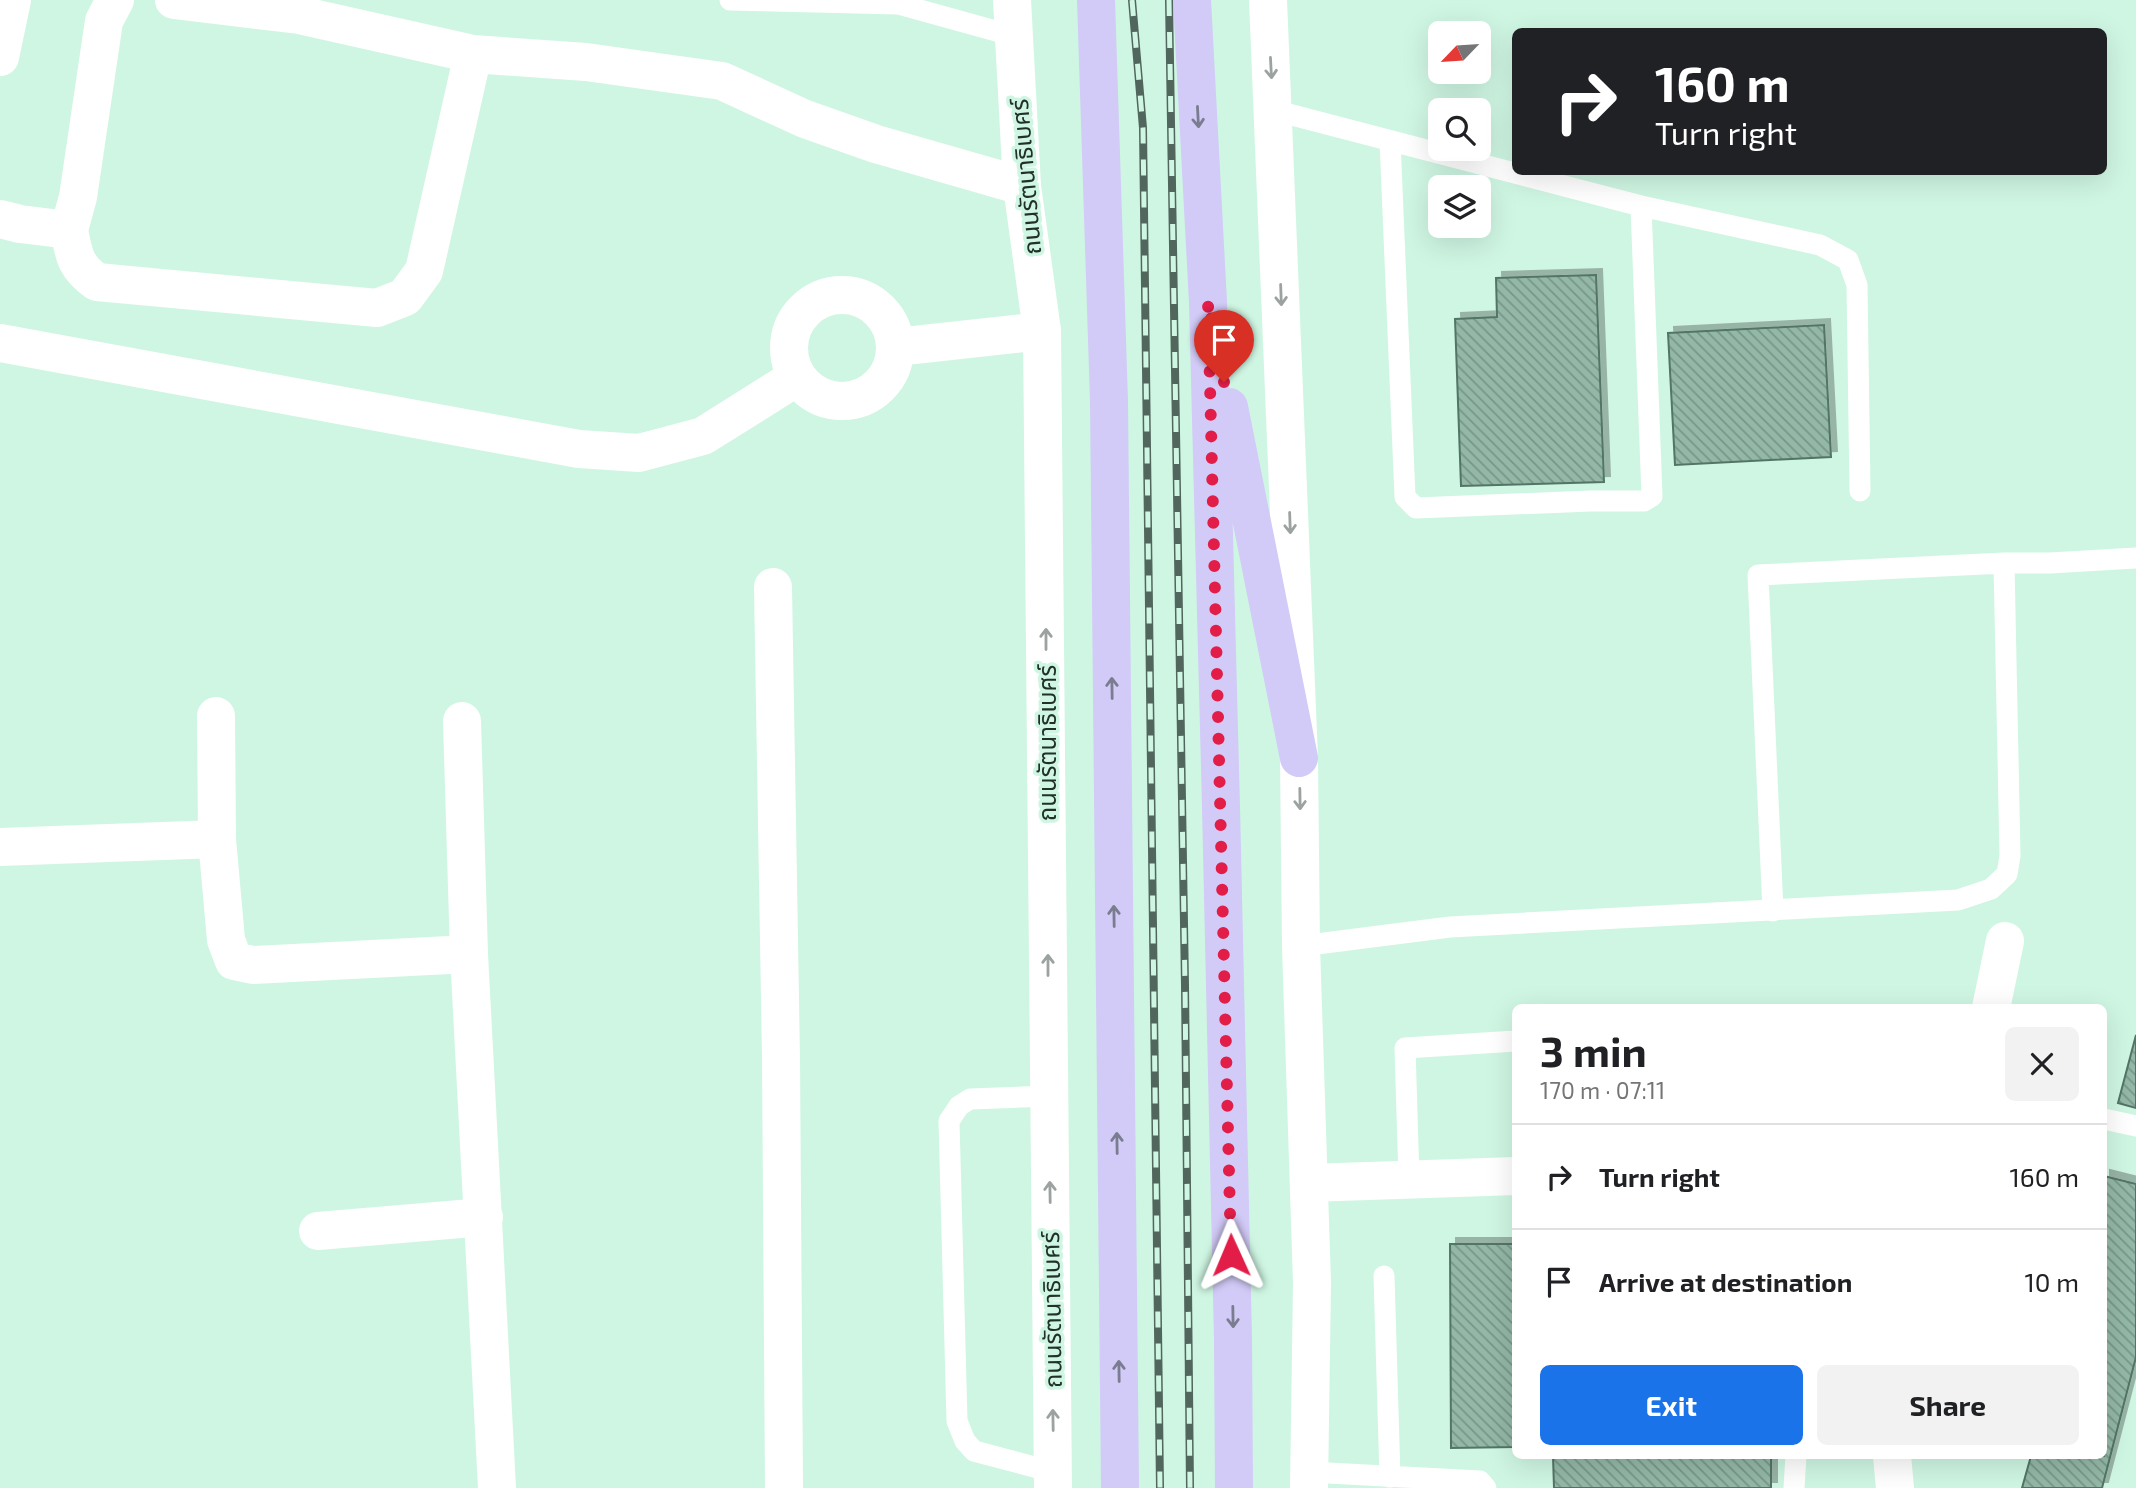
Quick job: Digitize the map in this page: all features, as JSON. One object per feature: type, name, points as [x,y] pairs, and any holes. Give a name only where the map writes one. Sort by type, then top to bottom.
[{"type":"main road","points":[[1097,0],[1109,401],[1120,1488]]},
{"type":"main road","points":[[1192,0],[1208,302],[1222,807],[1234,1488]]},
{"type":"main road","points":[[1208,302],[1299,758]]},
{"type":"street","points":[[0,57],[12,0]]},
{"type":"street","points":[[115,0],[104,22],[78,197],[69,230],[74,257],[83,272],[97,282],[377,308],[405,296],[424,271],[473,54]]},
{"type":"street","points":[[174,0],[299,15],[473,54],[586,62],[722,81],[805,119],[876,144],[1022,186]]},
{"type":"street","points":[[1268,0],[1299,758],[1301,946],[1312,1283],[1309,1480]]},
{"type":"street","name":"ถนนรัตนาธิเบศร์","points":[[1013,18],[1022,186],[1042,331],[1053,1480]]},
{"type":"street","points":[[0,219],[69,230]]},
{"type":"street","points":[[841,294],[861,298],[880,309],[891,327],[896,347],[892,368],[881,386],[863,398],[843,402],[821,397],[805,387],[797,377],[788,348],[793,327],[803,310],[819,299],[841,294]]},
{"type":"street","points":[[896,347],[1042,331]]},
{"type":"street","points":[[0,343],[579,449],[639,453],[703,436],[797,377]]},
{"type":"street","points":[[773,587],[781,1058],[784,1488]]},
{"type":"street","points":[[216,716],[217,839],[226,940],[234,961],[253,965],[469,954]]},
{"type":"street","points":[[462,721],[469,954],[497,1488]]},
{"type":"street","points":[[0,847],[217,839]]},
{"type":"street","points":[[1992,1004],[2005,941]]},
{"type":"street","points":[[1309,1183],[1512,1176]]},
{"type":"street","points":[[318,1231],[484,1217]]},
{"type":"street","points":[[1892,1459],[1895,1488]]},
{"type":"lane","points":[[730,0],[898,4],[1013,18]]},
{"type":"lane","points":[[1273,110],[1512,173]]},
{"type":"lane","points":[[1390,141],[1405,497],[1416,508],[1644,501],[1652,496],[1641,206]]},
{"type":"lane","points":[[1521,175],[1641,206],[1820,245],[1848,260],[1857,285],[1860,491]]},
{"type":"lane","points":[[1773,911],[1758,575],[2136,558]]},
{"type":"lane","points":[[1301,946],[1450,927],[1958,900],[1991,889],[2007,874],[2010,856],[2004,563]]},
{"type":"lane","points":[[1409,1180],[1405,1048],[1512,1041]]},
{"type":"lane","points":[[1049,1096],[970,1098],[959,1105],[949,1121],[957,1421],[965,1441],[974,1451],[1053,1480]]},
{"type":"lane","points":[[2107,1120],[2136,1126]]},
{"type":"lane","points":[[1384,1276],[1390,1477]]},
{"type":"lane","points":[[1794,1488],[1796,1459]]},
{"type":"lane","points":[[1309,1480],[1390,1477],[1480,1481],[1486,1488]]},
{"type":"building","points":[[1596,275],[1604,482],[1461,486],[1455,319],[1497,317],[1496,278]]},
{"type":"building","points":[[1824,325],[1831,457],[1675,465],[1668,333]]},
{"type":"building","points":[[2136,1035],[2136,1108],[2118,1103]]},
{"type":"building","points":[[2107,1177],[2136,1184],[2136,1357],[2102,1488],[2022,1488],[2030,1459],[2107,1459]]},
{"type":"building","points":[[1450,1244],[1512,1244],[1512,1447],[1451,1448]]},
{"type":"building","points":[[1553,1459],[1771,1459],[1771,1488],[1554,1488]]},
{"type":"railway","points":[[1132,0],[1143,128],[1160,1488]]},
{"type":"railway","points":[[1169,0],[1190,1488]]},
{"type":"route","points":[[1224,382],[1208,302],[1231,1255]]}]
